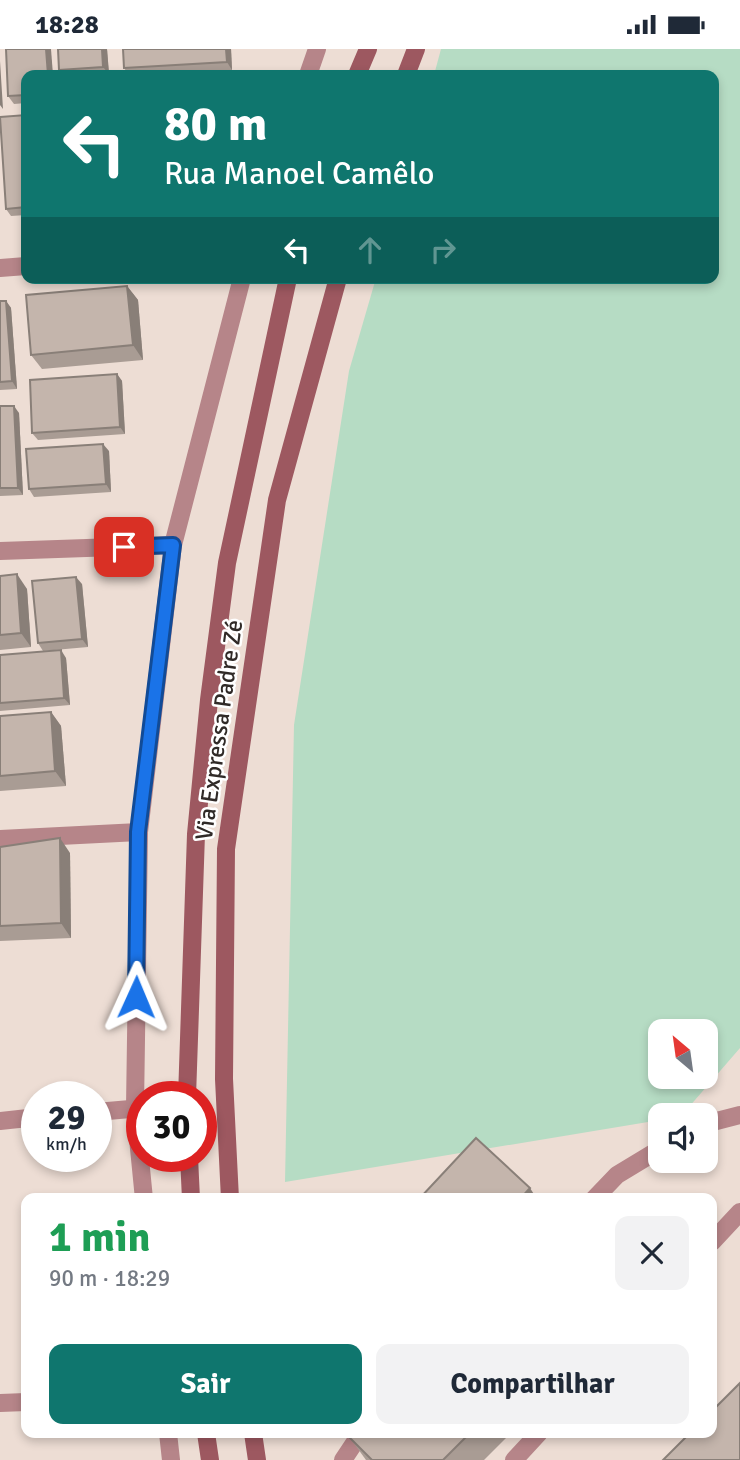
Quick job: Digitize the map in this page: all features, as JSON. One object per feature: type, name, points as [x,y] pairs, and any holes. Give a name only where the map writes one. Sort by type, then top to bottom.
[{"type":"main road","points":[[359,70],[368,49]]},
{"type":"main road","points":[[408,70],[416,49]]},
{"type":"main road","name":"Via Expressa Padre Zé","points":[[188,1081],[196,834],[209,700],[227,563],[287,284]]},
{"type":"main road","name":"Via Expressa Padre Zé","points":[[230,1193],[224,1079],[226,849],[277,500],[336,284]]},
{"type":"main road","points":[[190,1172],[191,1193]]},
{"type":"main road","points":[[207,1438],[209,1460]]},
{"type":"main road","points":[[254,1438],[257,1460]]},
{"type":"street","points":[[310,70],[317,49]]},
{"type":"street","points":[[0,268],[21,266]]},
{"type":"street","points":[[138,1081],[138,832],[173,545],[240,284]]},
{"type":"street","points":[[0,551],[173,545]]},
{"type":"street","points":[[0,839],[138,832]]},
{"type":"street","points":[[718,1121],[740,1115]]},
{"type":"street","points":[[0,1121],[21,1119]]},
{"type":"street","points":[[600,1193],[617,1175],[648,1156]]},
{"type":"street","points":[[142,1172],[144,1193]]},
{"type":"street","points":[[717,1237],[740,1212]]},
{"type":"street","points":[[0,1403],[21,1402]]},
{"type":"street","points":[[169,1438],[171,1460]]},
{"type":"street","points":[[344,1460],[359,1438]]},
{"type":"street","points":[[514,1460],[534,1438]]},
{"type":"green space","points":[[441,49],[740,49],[740,1048],[718,1073],[718,1019],[648,1019],[648,1089],[705,1089],[692,1103],[648,1103],[648,1122],[285,1182],[294,725],[349,371],[374,284],[719,284],[719,70],[435,70]]},
{"type":"building","points":[[6,49],[46,49],[48,70],[21,70],[21,95],[8,96]]},
{"type":"building","points":[[58,49],[102,49],[103,67],[59,70]]},
{"type":"building","points":[[123,49],[226,49],[227,62],[124,68]]},
{"type":"building","points":[[21,115],[21,208],[6,209],[0,117]]},
{"type":"building","points":[[127,286],[133,345],[31,355],[26,295]]},
{"type":"building","points":[[0,301],[6,301],[12,381],[0,382]]},
{"type":"building","points":[[117,374],[120,427],[32,433],[30,380]]},
{"type":"building","points":[[0,406],[14,406],[18,488],[0,488]]},
{"type":"building","points":[[103,444],[106,484],[29,489],[26,449]]},
{"type":"building","points":[[17,574],[21,633],[0,635],[0,576]]},
{"type":"building","points":[[76,577],[82,639],[38,643],[32,581]]},
{"type":"building","points":[[61,650],[64,698],[0,703],[0,655]]},
{"type":"building","points":[[51,712],[55,771],[0,776],[0,716]]},
{"type":"building","points":[[60,838],[61,923],[0,926],[0,847]]},
{"type":"building","points":[[476,1138],[530,1188],[525,1193],[425,1193]]},
{"type":"building","points":[[740,1383],[740,1460],[663,1460],[685,1438],[717,1438],[717,1406]]},
{"type":"building","points":[[350,1438],[465,1438],[443,1460],[372,1460]]},
{"type":"route","points":[[124,547],[173,545],[138,832],[136,997]]}]
